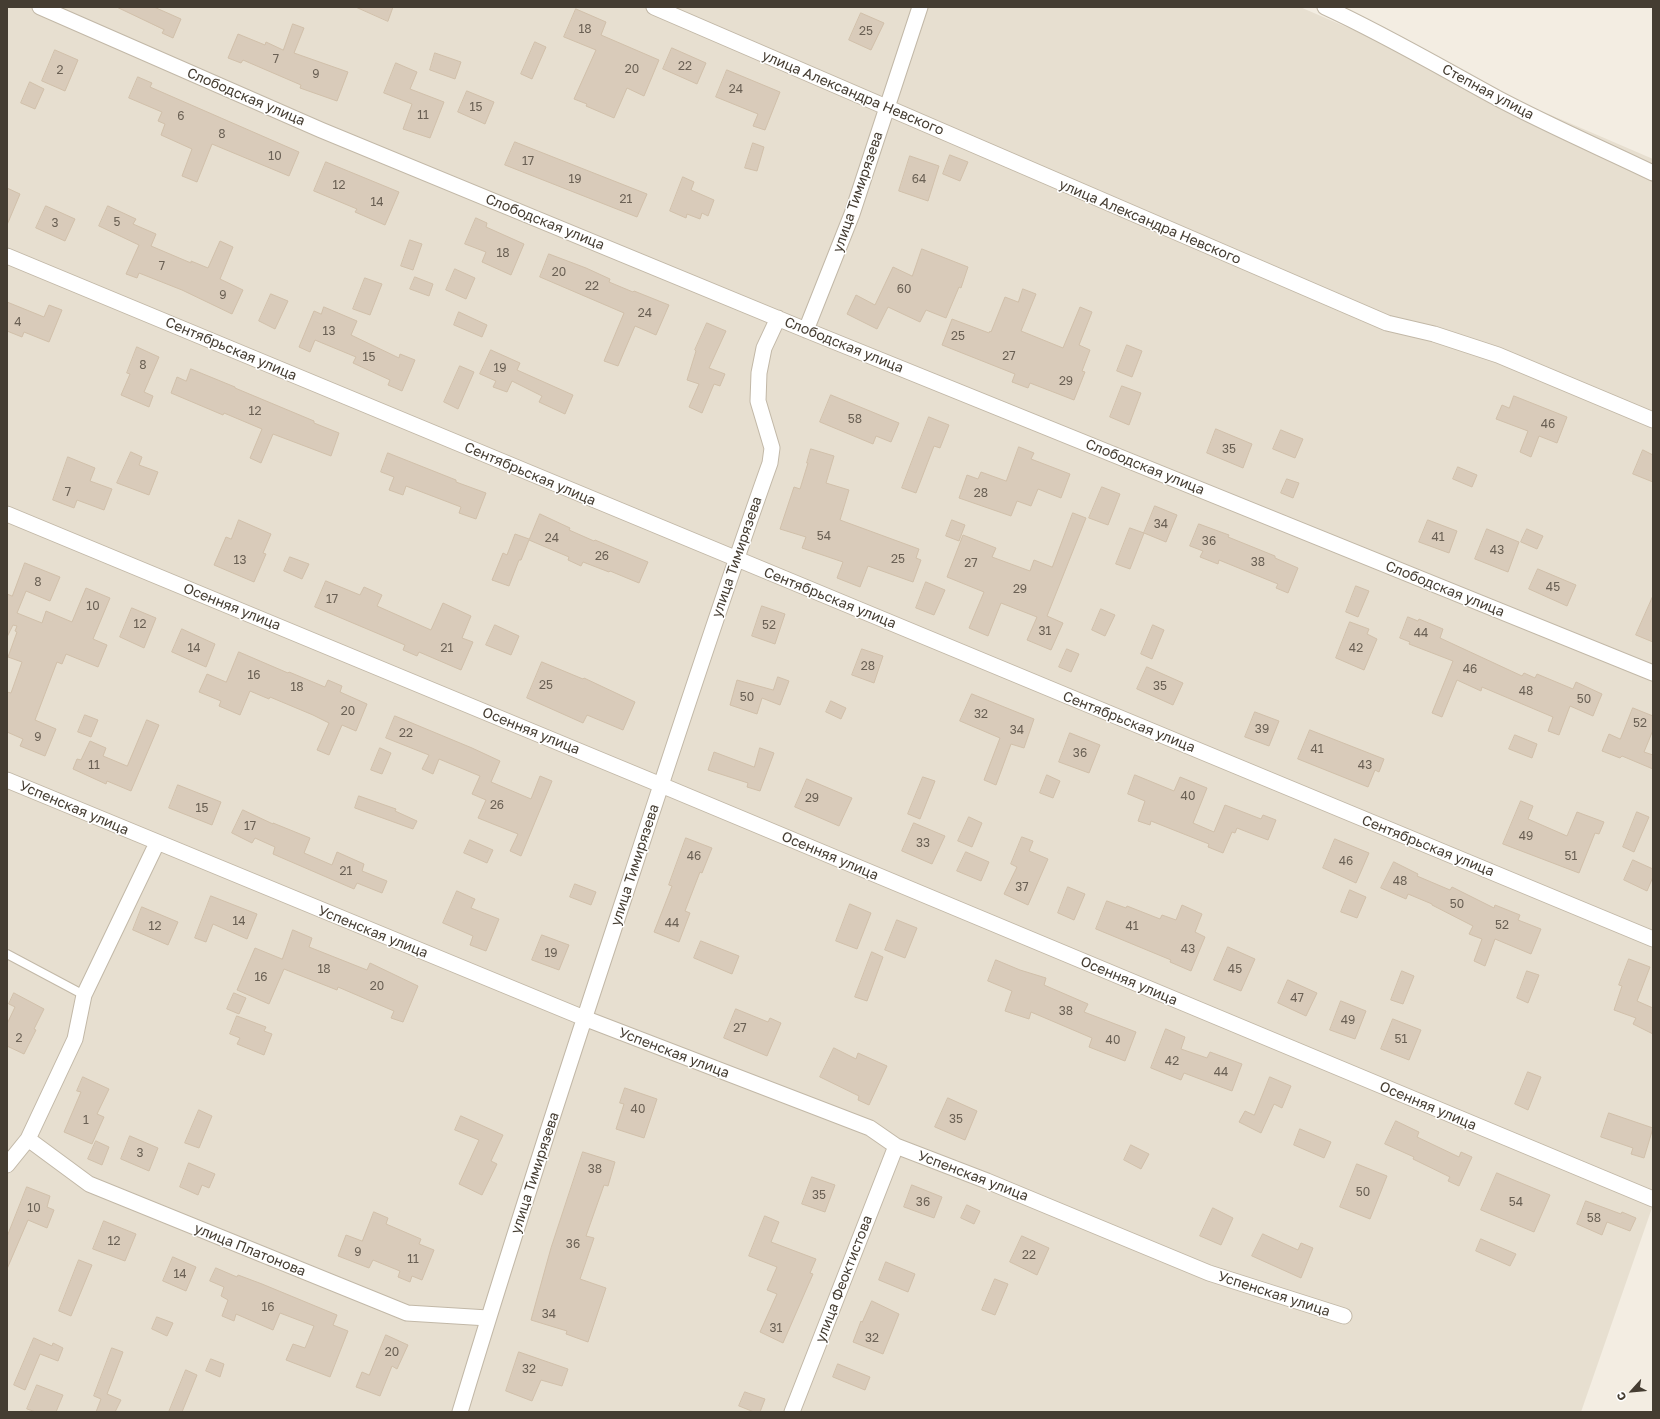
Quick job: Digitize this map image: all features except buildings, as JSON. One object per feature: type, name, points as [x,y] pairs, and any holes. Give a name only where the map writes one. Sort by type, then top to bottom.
[{"type":"street","name":"Слободская улица","points":[[40,7],[322,130],[806,330],[1653,673]]},
{"type":"street","name":"улица Александра Невского","points":[[654,7],[1387,324],[1434,334],[1498,355],[1653,420]]},
{"type":"street","name":"улица Тимирязева","points":[[806,330],[852,214],[920,7]]},
{"type":"street","name":"Степная улица","points":[[1325,7],[1358,22],[1498,99],[1653,173]]},
{"type":"street","name":"Сентябрьская улица","points":[[7,256],[1653,939]]},
{"type":"street","name":"улица Тимирязева","points":[[460,1412],[488,1318],[584,1018],[736,559],[770,463],[772,448],[758,401],[759,373],[764,348],[778,318]]},
{"type":"street","name":"Осенняя улица","points":[[7,514],[661,785],[1653,1200]]},
{"type":"street","name":"Успенская улица","points":[[7,780],[584,1018],[870,1128],[896,1146],[994,1184],[1209,1273],[1344,1316]]},
{"type":"street","points":[[7,1165],[28,1139],[75,1039],[84,995],[157,843]]},
{"type":"street","name":"улица Платонова","points":[[28,1139],[88,1184],[407,1314],[488,1318]]},
{"type":"street","name":"улица Феоктистова","points":[[792,1412],[896,1146]]},
{"type":"lane","points":[[7,954],[84,995]]},
{"type":"shaded area","points":[[7,7],[1300,7],[1653,159],[1653,1205],[1581,1412],[7,1412]]}]
